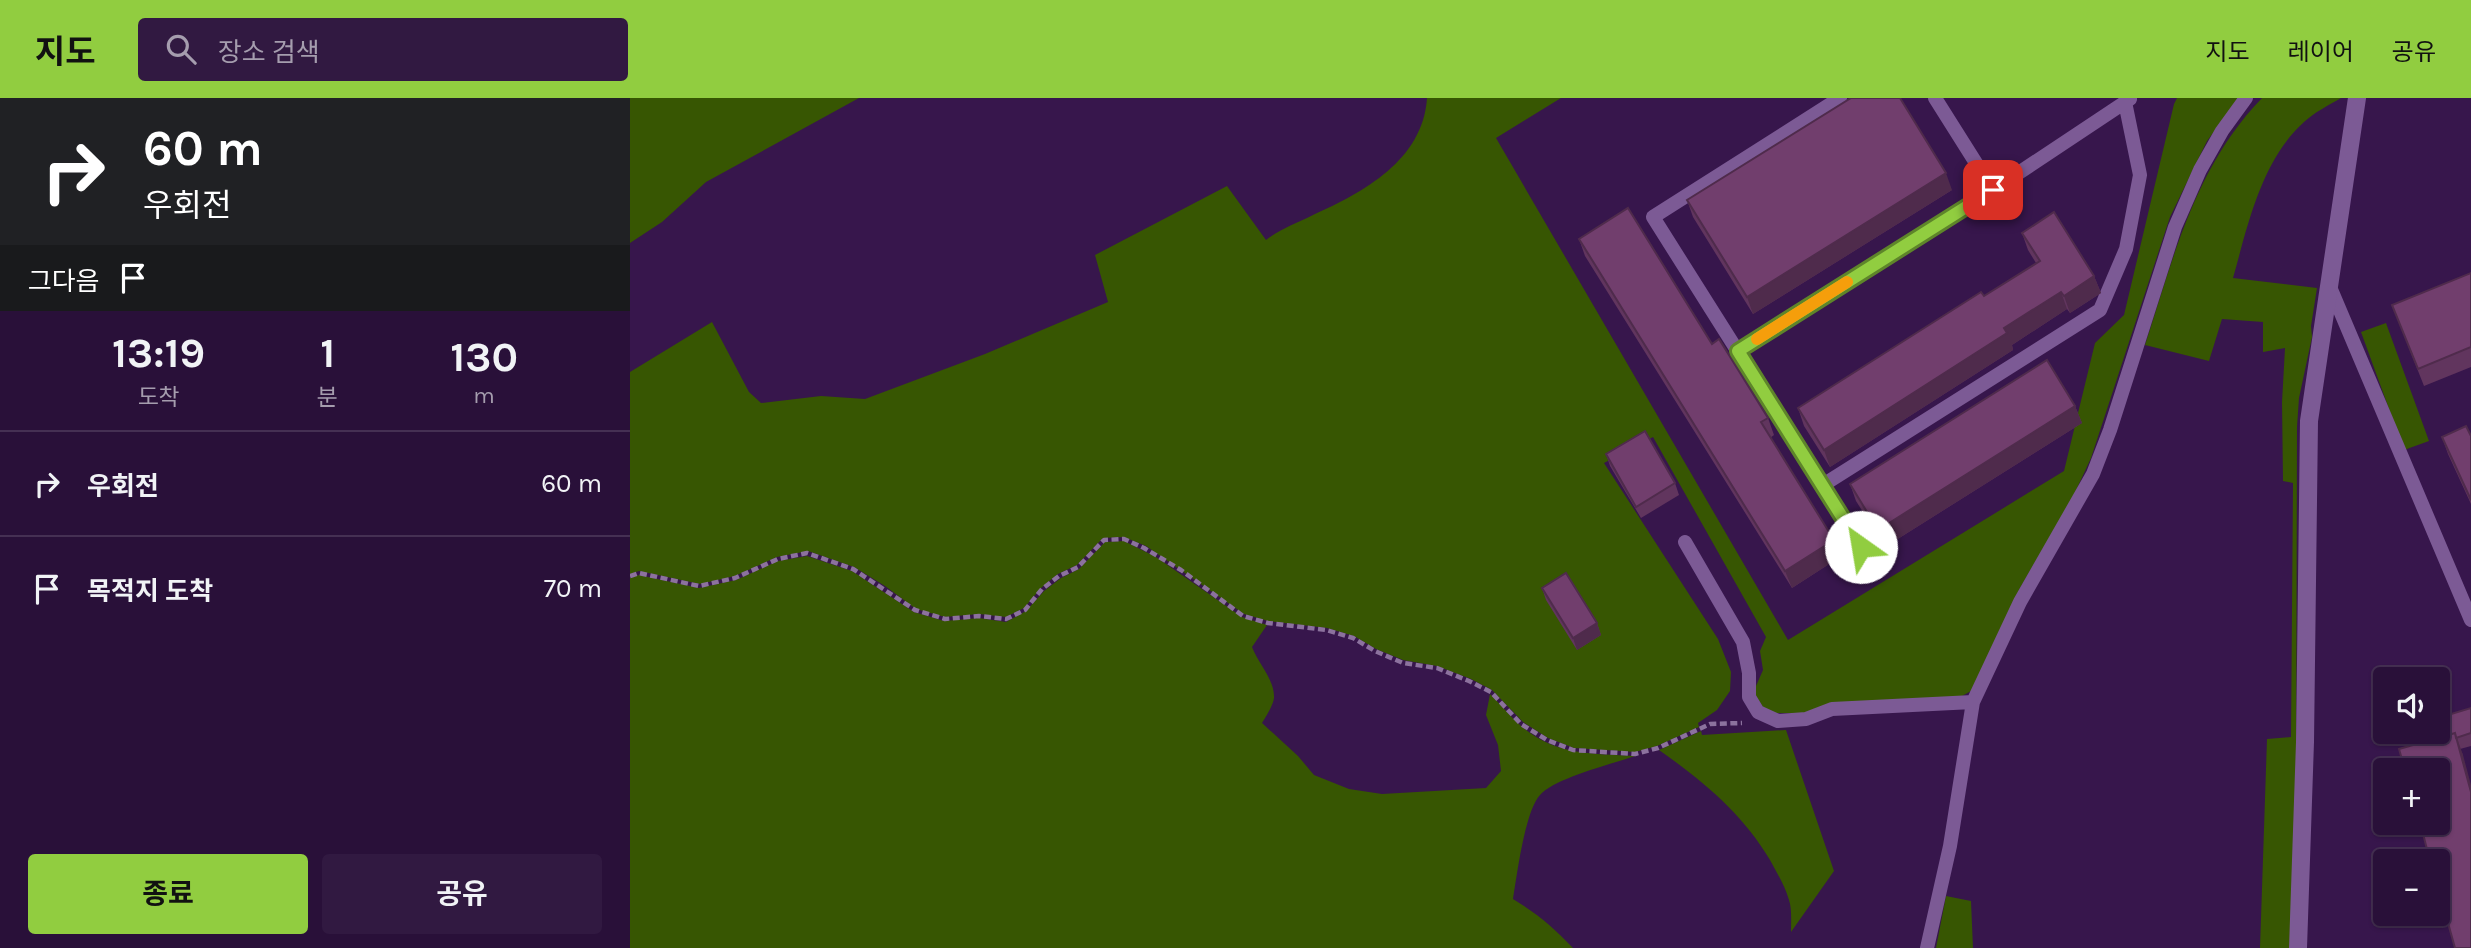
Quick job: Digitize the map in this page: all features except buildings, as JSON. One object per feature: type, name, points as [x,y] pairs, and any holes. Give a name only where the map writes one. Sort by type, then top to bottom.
[{"type":"street","points":[[2298,948],[2305,742],[2308,432],[2357,98]]},
{"type":"lane","points":[[1840,98],[1653,217],[1861,547]]},
{"type":"lane","points":[[1935,98],[1993,190]]},
{"type":"lane","points":[[1927,948],[1950,846],[1973,702],[2020,602],[2093,474],[2110,430],[2175,227],[2200,170],[2222,131],[2246,98]]},
{"type":"lane","points":[[1738,351],[1993,190],[2128,100],[2140,175],[2126,249],[2100,310],[1823,485]]},
{"type":"lane","points":[[2330,287],[2471,620]]},
{"type":"lane","points":[[1685,542],[1744,642],[1749,673],[1749,697],[1758,712],[1778,721],[1806,719],[1832,709],[1973,702]]},
{"type":"path","points":[[630,576],[639,573],[699,586],[735,578],[778,559],[807,553],[853,569],[915,610],[945,619],[979,616],[1006,619],[1025,610],[1042,589],[1059,576],[1078,567],[1104,540],[1124,539],[1157,555],[1243,616],[1268,623],[1326,630],[1353,639],[1403,663],[1437,668],[1491,692],[1521,724],[1547,740],[1573,750],[1635,754],[1658,748],[1710,724],[1778,721]]},
{"type":"green space","points":[[630,98],[859,98],[706,182],[662,222],[630,243]]},
{"type":"green space","points":[[1427,98],[1561,98],[1496,138],[1788,640],[2064,471],[2095,343],[2124,315],[2174,104],[2177,98],[2239,98],[2207,141],[2170,217],[2091,458],[2071,501],[2020,588],[1979,680],[1971,691],[1962,696],[1806,713],[1776,713],[1763,707],[1756,696],[1756,686],[1763,670],[1760,651],[1766,637],[1653,437],[1604,463],[1718,639],[1731,672],[1730,691],[1717,710],[1698,723],[1699,727],[1657,746],[1635,752],[1574,748],[1548,738],[1523,722],[1492,690],[1471,679],[1437,666],[1403,660],[1354,636],[1327,628],[1268,621],[1244,614],[1146,546],[1124,537],[1103,538],[1077,565],[1058,574],[1041,588],[1024,608],[1006,617],[979,614],[945,617],[916,609],[854,567],[808,551],[777,557],[735,576],[700,584],[639,571],[630,574],[630,372],[712,322],[749,392],[761,403],[821,396],[865,399],[985,354],[1108,302],[1095,255],[1227,186],[1266,240],[1352,196],[1388,171],[1403,156],[1415,139],[1423,120]]},
{"type":"green space","points":[[2262,98],[2341,98],[2304,122],[2277,155],[2258,195],[2233,278],[2317,288],[2311,326],[2312,337],[2299,398],[2297,427],[2296,810],[2290,948],[2260,948],[2267,739],[2291,737],[2293,483],[2283,481],[2282,402],[2285,348],[2263,352],[2263,322],[2222,319],[2209,361],[2145,345],[2177,246],[2203,183],[2239,125]]},
{"type":"green space","points":[[2386,323],[2429,441],[2404,450],[2361,332]]},
{"type":"green space","points":[[1124,541],[1156,557],[1242,617],[1267,625],[1252,647],[1274,691],[1272,704],[1262,723],[1298,756],[1314,775],[1349,789],[1382,794],[1486,788],[1501,771],[1498,745],[1486,715],[1490,694],[1521,726],[1548,743],[1575,751],[1635,756],[1584,772],[1547,789],[1540,795],[1530,815],[1513,899],[1545,921],[1573,948],[630,948],[630,578],[639,575],[699,588],[736,580],[778,561],[807,556],[852,571],[914,612],[944,621],[979,618],[1006,622],[1026,611],[1044,591],[1061,578],[1079,569],[1105,542]]},
{"type":"green space","points":[[1786,730],[1834,871],[1791,932],[1791,907],[1787,895],[1759,843],[1720,799],[1659,750],[1701,731],[1702,735]]},
{"type":"green space","points":[[1946,896],[1971,901],[1973,948],[1936,948]]},
{"type":"slow traffic","points":[[1757,339],[1847,282]]},
{"type":"route","points":[[1861,547],[1738,351],[1993,190]]}]
